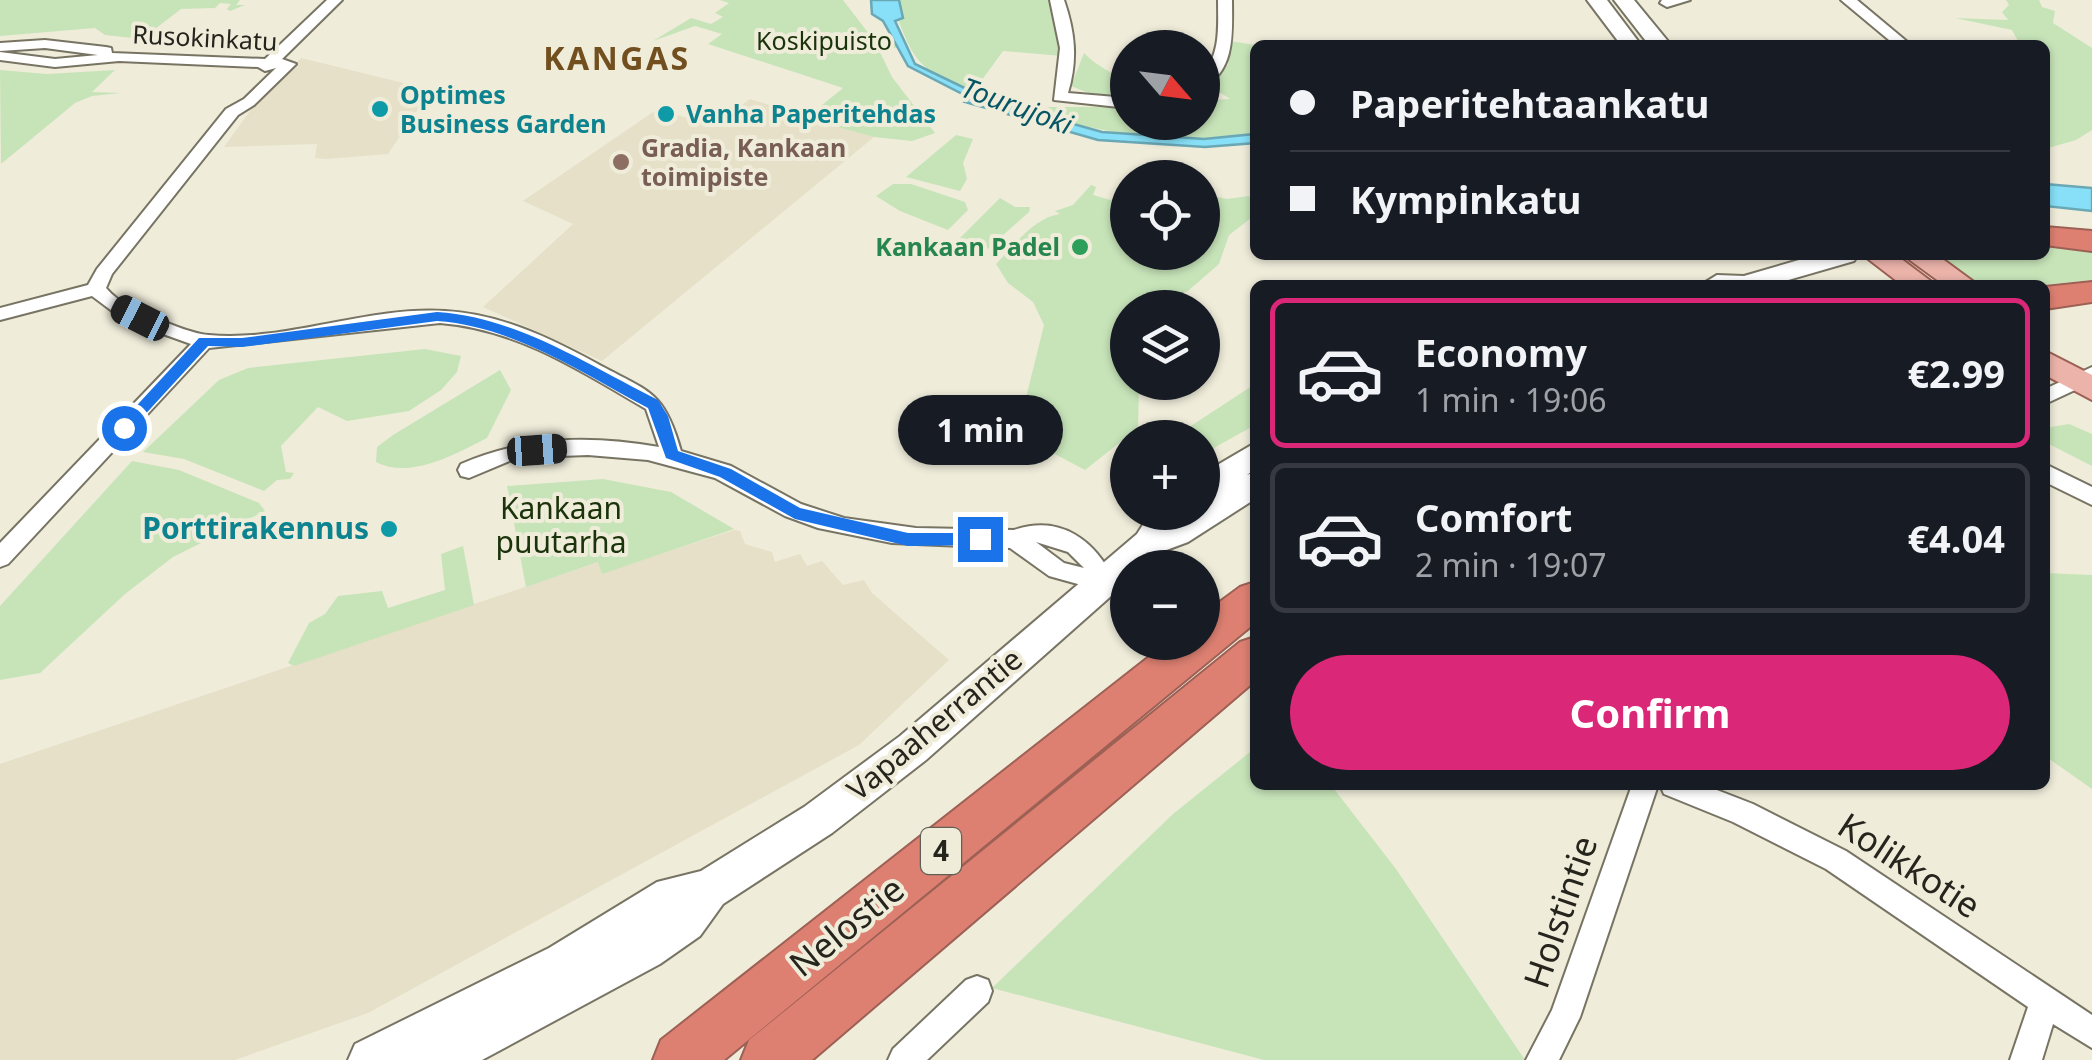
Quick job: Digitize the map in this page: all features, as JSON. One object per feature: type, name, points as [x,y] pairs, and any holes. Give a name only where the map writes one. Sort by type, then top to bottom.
[{"type":"highway","points":[[2050,237],[2092,241]]},
{"type":"highway","points":[[2050,297],[2092,292]]},
{"type":"highway","points":[[2050,321],[2092,317]]},
{"type":"highway","name":"Nelostie","points":[[1220,626],[1250,603]]},
{"type":"highway","name":"Nelostie","points":[[768,1060],[1250,659]]},
{"type":"highway","name":"Nelostie","points":[[681,1060],[1177,660]]},
{"type":"main road","points":[[1890,260],[1931,275]]},
{"type":"main road","points":[[2050,355],[2087,373]]},
{"type":"street","points":[[0,314],[96,289],[104,273],[232,112],[230,104],[335,0]]},
{"type":"street","points":[[1057,0],[1070,38],[1060,98],[1110,102]]},
{"type":"street","points":[[1220,64],[1225,0]]},
{"type":"street","points":[[1596,0],[1628,40]]},
{"type":"street","points":[[1624,0],[1656,40]]},
{"type":"street","points":[[1667,3],[1683,0]]},
{"type":"street","points":[[1848,0],[1898,40]]},
{"type":"street","name":"Rusokinkatu","points":[[0,47],[82,46],[118,56]]},
{"type":"street","name":"Rusokinkatu","points":[[0,56],[55,63],[118,56],[289,64],[249,102],[232,112]]},
{"type":"street","points":[[1721,280],[1772,260]]},
{"type":"street","points":[[1760,280],[1828,260]]},
{"type":"street","points":[[96,289],[102,298],[140,318],[204,342],[242,342],[437,317],[477,320],[523,337],[653,404],[661,416],[671,454]]},
{"type":"street","points":[[0,558],[204,342]]},
{"type":"street","points":[[2050,394],[2087,373]]},
{"type":"street","points":[[468,470],[513,452],[561,449],[671,454],[725,473],[795,513],[821,521],[908,540],[1015,538],[1058,570],[1102,582]]},
{"type":"street","points":[[1220,478],[1250,457]]},
{"type":"street","points":[[2050,475],[2092,497]]},
{"type":"street","name":"Vapaaherrantie","points":[[1149,543],[1176,534],[1250,487]]},
{"type":"street","name":"Vapaaherrantie","points":[[405,1056],[645,948],[685,922],[708,890],[864,787],[953,716],[1149,543],[1157,530]]},
{"type":"street","name":"Holstintie","points":[[1542,1060],[1565,1017],[1642,790]]},
{"type":"street","name":"Kolikkotie","points":[[1685,790],[1754,818],[1836,860],[2092,1033]]},
{"type":"street","points":[[904,1060],[977,991]]},
{"type":"street","points":[[2026,1060],[2045,1001]]},
{"type":"shaded area","points":[[301,58],[432,90],[419,98],[424,100],[388,154],[327,159],[315,158],[317,144],[224,147],[252,108]]},
{"type":"shaded area","points":[[750,99],[874,137],[602,361],[483,307],[573,224],[523,201],[659,108],[711,127]]},
{"type":"shaded area","points":[[740,531],[745,544],[772,552],[775,562],[800,554],[807,566],[822,561],[843,585],[864,580],[872,593],[949,660],[859,745],[368,1013],[235,1060],[0,1060],[0,764],[599,562],[602,573]]},
{"type":"green space","points":[[0,0],[240,0],[236,5],[245,5],[230,11],[227,9],[231,4],[220,3],[215,8],[181,9],[142,39],[105,35],[95,28],[0,36]]},
{"type":"green space","name":"Koskipuisto","points":[[720,0],[843,0],[876,43],[891,35],[897,48],[877,46],[892,77],[935,133],[912,141],[874,137],[806,118],[843,88],[708,44],[722,34],[695,26],[653,41],[691,18],[711,24],[723,17],[715,13],[729,3]]},
{"type":"green space","points":[[899,0],[1049,0],[1061,32],[1062,56],[1003,51],[974,91],[935,73],[919,60],[899,22],[903,17]]},
{"type":"green space","points":[[2006,0],[2039,0],[2042,7],[2055,11],[2053,23],[2092,48],[2092,130],[2076,140],[2050,148],[2050,40],[2017,40],[2012,30],[1955,18],[2008,20],[2002,12],[2009,5]]},
{"type":"green space","points":[[1230,41],[1250,44],[1250,135],[1220,139],[1220,99],[1230,99],[1220,93],[1220,72],[1228,65]]},
{"type":"green space","points":[[1084,53],[1110,73],[1110,94],[1093,95],[1071,86]]},
{"type":"green space","points":[[0,70],[47,74],[115,70],[92,92],[121,93],[92,96],[75,103],[1,164]]},
{"type":"green space","points":[[1045,107],[1110,107],[1110,131],[1027,111]]},
{"type":"green space","points":[[956,135],[973,139],[963,163],[967,179],[960,191],[906,177]]},
{"type":"green space","points":[[893,184],[911,184],[965,202],[968,210],[948,230],[900,211],[876,196]]},
{"type":"green space","points":[[1091,185],[1096,187],[1093,195],[1110,200],[1110,270],[1212,270],[1189,290],[1110,290],[1110,400],[1139,400],[1138,420],[1110,420],[1110,450],[1085,470],[1017,434],[1044,325],[1033,302],[1008,283],[996,264],[1034,226],[1060,214],[1055,211],[1073,205]]},
{"type":"green space","points":[[1249,196],[1250,219],[1229,235],[1220,261],[1220,198]]},
{"type":"green space","points":[[1000,198],[1015,207],[1030,207],[1029,212],[981,255],[957,251],[953,245]]},
{"type":"green space","points":[[2050,242],[2092,246],[2092,280],[2050,284],[2050,280],[1970,280],[1939,260],[2050,260]]},
{"type":"green space","points":[[425,349],[461,356],[457,372],[441,390],[409,411],[347,421],[318,407],[281,446],[286,472],[294,473],[290,479],[277,480],[264,491],[184,459],[143,452],[219,380],[248,368]]},
{"type":"green space","points":[[500,370],[511,390],[487,438],[418,467],[389,467],[376,462],[377,447],[393,435]]},
{"type":"green space","points":[[1250,387],[1250,428],[1220,445],[1220,420],[1200,420]]},
{"type":"green space","points":[[2069,424],[2092,434],[2092,466],[2050,445],[2050,427]]},
{"type":"green space","points":[[132,461],[179,470],[259,503],[265,511],[173,557],[125,594],[40,673],[0,680],[0,606]]},
{"type":"green space","name":"Kankaan puutarha","points":[[603,479],[671,492],[734,529],[602,574],[598,562],[526,587],[507,486]]},
{"type":"green space","points":[[463,546],[474,605],[294,666],[288,663],[309,623],[325,614],[338,596],[382,591],[388,608],[445,590],[441,554]]},
{"type":"green space","points":[[2050,573],[2092,575],[2092,789],[2050,760]]},
{"type":"green space","points":[[1250,752],[1250,790],[1335,790],[1396,869],[1525,1060],[1264,1060],[992,988],[1173,814]]},
{"type":"water","points":[[871,0],[899,0],[903,18],[895,21],[915,64],[977,94],[1110,133],[1110,140],[1220,140],[1250,134],[1250,143],[1205,147],[1098,140],[965,102],[970,98],[908,66],[883,21],[872,14]]},
{"type":"water","points":[[2050,184],[2092,188],[2092,211],[2050,207]]},
{"type":"place","name":"Optimes Business Garden","points":[[380,109]]},
{"type":"place","name":"Vanha Paperitehdas","points":[[666,114]]},
{"type":"place","name":"Gradia, Kankaan toimipiste","points":[[621,162]]},
{"type":"place","name":"Kankaan Padel","points":[[1080,247]]},
{"type":"place","name":"Porttirakennus","points":[[389,529]]},
{"type":"district","name":"KANGAS","points":[[617,59]]},
{"type":"route","points":[[124,428],[204,342],[242,342],[437,317],[466,318],[523,337],[623,386],[653,404],[661,416],[671,454],[725,473],[795,513],[908,540],[980,539]]},
{"type":"water label","name":"Tourujoki","points":[[1017,106]]}]
